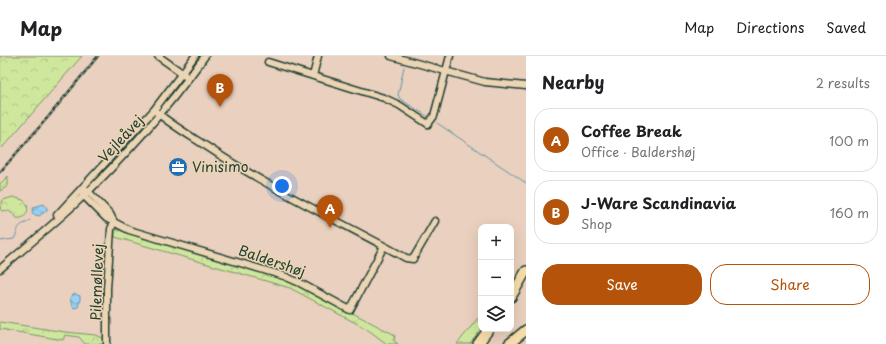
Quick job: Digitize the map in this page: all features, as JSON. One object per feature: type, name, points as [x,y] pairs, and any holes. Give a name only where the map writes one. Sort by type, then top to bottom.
[{"type":"highway","points":[[512,296],[526,271]]},
{"type":"highway","points":[[509,344],[526,330]]},
{"type":"highway","points":[[478,344],[487,332]]},
{"type":"street","points":[[158,56],[189,78]]},
{"type":"street","name":"Vejleåvej","points":[[84,191],[154,110],[195,56]]},
{"type":"street","name":"Vejleåvej","points":[[0,269],[45,230],[124,154],[160,115],[205,56]]},
{"type":"street","points":[[313,76],[318,56]]},
{"type":"street","points":[[391,56],[485,82],[526,86]]},
{"type":"street","points":[[268,62],[384,98],[399,105],[428,124],[434,116],[450,56]]},
{"type":"street","points":[[154,110],[225,159],[274,188],[406,258],[414,259],[435,221]]},
{"type":"street","name":"Baldershøj","points":[[84,191],[106,218],[129,230],[284,276],[350,310],[384,246]]},
{"type":"street","name":"Pilemøllevej","points":[[108,344],[107,288],[111,229],[114,222]]},
{"type":"green space","points":[[0,56],[82,56],[2,148],[0,143]]},
{"type":"green space","points":[[8,176],[8,186],[0,191],[0,184]]},
{"type":"green space","points":[[13,197],[23,200],[26,203],[28,209],[26,215],[23,217],[17,218],[10,212],[2,211],[0,209],[3,200]]},
{"type":"green space","points":[[115,229],[288,280],[395,335],[394,341],[398,344],[387,344],[367,329],[290,288],[115,237]]},
{"type":"green space","points":[[478,318],[478,332],[480,332],[470,344],[457,344]]},
{"type":"green space","points":[[0,322],[96,335],[105,339],[106,344],[85,344],[79,337],[65,335],[63,340],[0,329]]},
{"type":"water","points":[[44,204],[47,210],[39,216],[33,214],[32,212],[34,207]]},
{"type":"water","points":[[75,294],[80,296],[80,300],[78,307],[74,308],[70,297]]},
{"type":"waterway","points":[[404,67],[398,95],[400,99],[427,116]]},
{"type":"waterway","points":[[437,123],[526,183]]},
{"type":"waterway","points":[[0,241],[14,239],[18,228],[30,220]]},
{"type":"railway","points":[[0,172],[49,116],[98,56]]},
{"type":"place","name":"J-Ware Scandinavia","points":[[220,107]]},
{"type":"place","name":"Vinisimo","points":[[178,167]]},
{"type":"place","name":"Coffee Break","points":[[330,228]]}]
